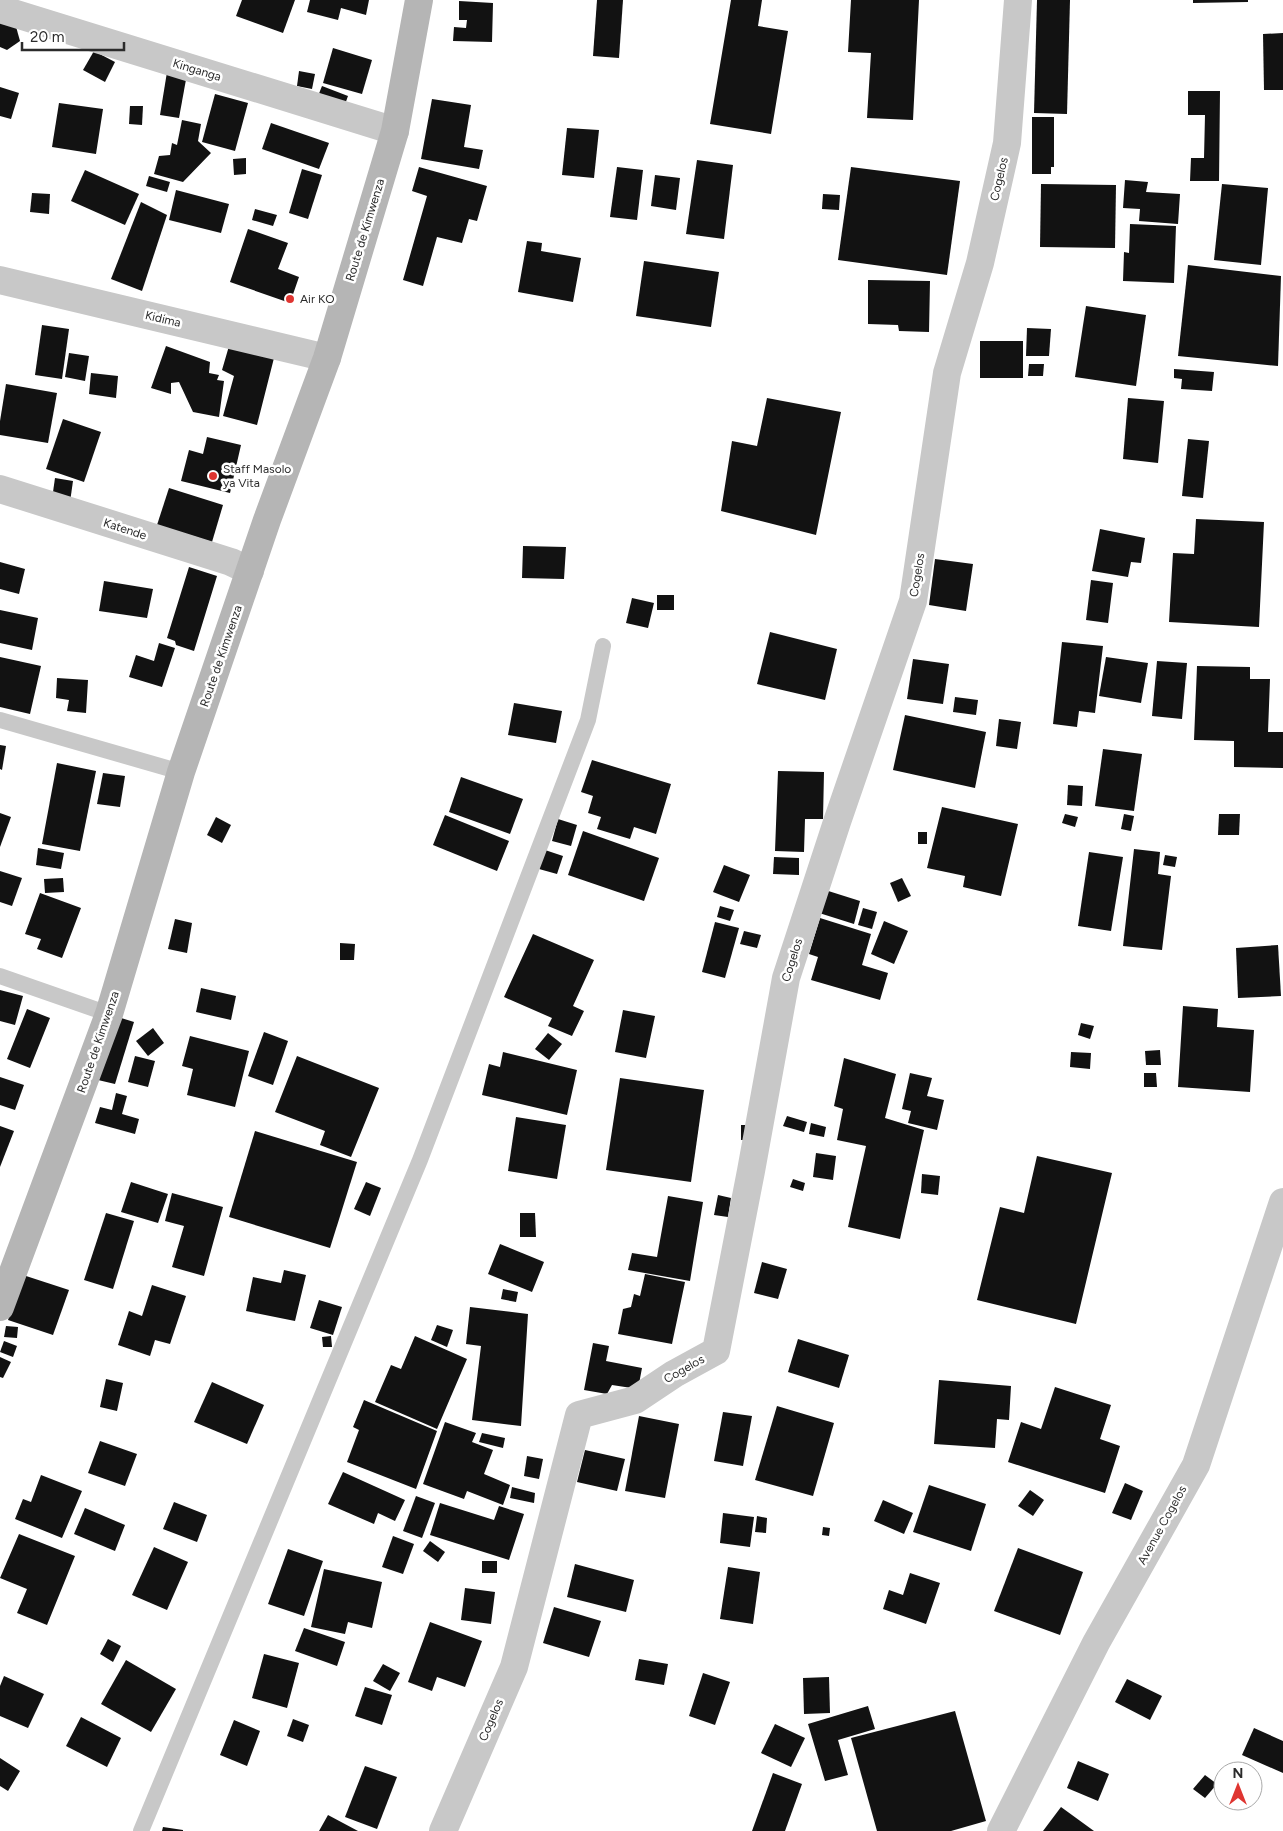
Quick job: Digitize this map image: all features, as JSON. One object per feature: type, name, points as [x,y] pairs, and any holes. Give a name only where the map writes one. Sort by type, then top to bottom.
[{"type":"street","name":"Route de Kimwenza","points":[[0,1306],[109,1014],[182,772],[250,571],[327,358],[395,131],[419,0]]},
{"type":"street","name":"Cogelos","points":[[443,1831],[514,1667],[579,1414],[635,1400],[674,1374],[716,1351],[786,978],[913,601],[947,373],[980,263],[1007,143],[1018,0]]},
{"type":"street","name":"Kinganga","points":[[0,9],[395,131]]},
{"type":"street","name":"Kidima","points":[[0,280],[327,358]]},
{"type":"street","name":"Katende","points":[[0,489],[231,562],[250,571]]},
{"type":"street","name":"Avenue Cogelos","points":[[1001,1831],[1096,1643],[1196,1465],[1283,1202]]},
{"type":"lane","points":[[141,1831],[420,1160],[588,720],[603,646]]},
{"type":"lane","points":[[0,720],[182,772]]},
{"type":"lane","points":[[0,976],[109,1014]]},
{"type":"building","points":[[242,0],[295,0],[283,33],[236,16]]},
{"type":"building","points":[[310,0],[369,0],[366,15],[341,8],[338,20],[307,12]]},
{"type":"building","points":[[597,0],[623,0],[619,58],[593,56]]},
{"type":"building","points":[[731,0],[762,0],[758,26],[788,31],[771,134],[710,124]]},
{"type":"building","points":[[851,0],[919,0],[913,120],[867,118],[871,53],[848,52]]},
{"type":"building","points":[[1037,0],[1070,0],[1067,114],[1034,113]]},
{"type":"building","points":[[1193,0],[1248,0],[1248,2],[1193,3]]},
{"type":"building","points":[[459,1],[493,3],[492,42],[453,41],[454,27],[466,28],[467,20],[459,20]]},
{"type":"building","points":[[0,18],[15,23],[20,41],[7,50],[0,47]]},
{"type":"building","points":[[1283,33],[1283,90],[1264,90],[1263,34]]},
{"type":"building","points":[[333,48],[372,60],[362,94],[323,83]]},
{"type":"building","points":[[94,51],[115,62],[105,82],[83,70]]},
{"type":"building","points":[[299,71],[315,74],[312,89],[297,86]]},
{"type":"building","points":[[167,72],[187,74],[179,118],[160,115]]},
{"type":"building","points":[[322,86],[348,96],[344,107],[318,96]]},
{"type":"building","points":[[0,87],[19,93],[11,119],[0,116]]},
{"type":"building","points":[[1188,91],[1220,91],[1219,181],[1190,181],[1191,158],[1204,158],[1205,115],[1188,115]]},
{"type":"building","points":[[215,94],[248,103],[235,151],[202,142]]},
{"type":"building","points":[[432,99],[471,105],[464,147],[483,150],[479,169],[421,159]]},
{"type":"building","points":[[59,103],[103,109],[96,154],[52,147]]},
{"type":"building","points":[[130,106],[143,106],[142,125],[129,124]]},
{"type":"building","points":[[1032,117],[1054,117],[1054,167],[1051,167],[1051,174],[1032,174]]},
{"type":"building","points":[[182,120],[201,124],[198,141],[211,153],[183,182],[154,174],[159,156],[170,155],[172,143],[177,145]]},
{"type":"building","points":[[271,123],[329,143],[319,169],[262,149]]},
{"type":"building","points":[[567,128],[599,130],[594,178],[562,175]]},
{"type":"building","points":[[246,158],[246,174],[234,175],[233,159]]},
{"type":"building","points":[[697,160],[733,165],[724,239],[686,234]]},
{"type":"building","points":[[419,167],[487,186],[477,221],[469,219],[462,243],[437,237],[423,286],[403,280],[427,196],[412,191]]},
{"type":"building","points":[[617,167],[643,170],[637,220],[610,217]]},
{"type":"building","points":[[851,167],[960,181],[947,275],[838,260]]},
{"type":"building","points":[[302,169],[322,175],[308,219],[289,213]]},
{"type":"building","points":[[85,170],[139,194],[125,225],[71,201]]},
{"type":"building","points":[[655,175],[680,178],[676,210],[651,206]]},
{"type":"building","points":[[149,176],[170,182],[167,192],[146,186]]},
{"type":"building","points":[[1125,180],[1148,182],[1146,192],[1180,194],[1178,224],[1139,221],[1140,209],[1123,208]]},
{"type":"building","points":[[1041,184],[1116,185],[1115,248],[1040,247]]},
{"type":"building","points":[[1222,184],[1268,188],[1261,265],[1214,260]]},
{"type":"building","points":[[176,190],[229,204],[221,233],[169,220]]},
{"type":"building","points":[[32,193],[50,194],[49,214],[30,212]]},
{"type":"building","points":[[823,194],[840,195],[839,210],[822,209]]},
{"type":"building","points":[[141,202],[167,215],[142,291],[111,279]]},
{"type":"building","points":[[255,209],[277,215],[273,226],[252,220]]},
{"type":"building","points":[[1130,224],[1176,226],[1174,283],[1123,281],[1124,252],[1129,253]]},
{"type":"building","points":[[248,229],[288,243],[278,269],[299,277],[290,303],[230,282]]},
{"type":"building","points":[[527,241],[542,243],[541,251],[581,258],[573,302],[518,292]]},
{"type":"building","points":[[644,261],[719,272],[711,327],[636,316]]},
{"type":"building","points":[[1188,265],[1281,276],[1278,366],[1178,356]]},
{"type":"building","points":[[868,280],[930,281],[929,332],[899,331],[898,325],[868,324]]},
{"type":"building","points":[[1086,306],[1146,315],[1136,386],[1075,377]]},
{"type":"building","points":[[42,325],[69,329],[62,379],[35,375]]},
{"type":"building","points":[[1027,328],[1051,329],[1049,356],[1026,356]]},
{"type":"building","points":[[980,341],[1023,341],[1023,378],[980,378]]},
{"type":"building","points":[[166,346],[210,362],[209,373],[219,375],[217,380],[224,381],[219,417],[193,412],[179,382],[171,383],[171,394],[151,388]]},
{"type":"building","points":[[229,346],[274,358],[257,425],[223,416],[234,376],[222,370]]},
{"type":"building","points":[[69,353],[89,356],[85,381],[65,377]]},
{"type":"building","points":[[1029,364],[1044,364],[1043,376],[1028,376]]},
{"type":"building","points":[[1174,369],[1214,372],[1212,391],[1181,389],[1182,379],[1174,378]]},
{"type":"building","points":[[91,373],[118,376],[116,398],[89,394]]},
{"type":"building","points":[[6,384],[57,393],[48,443],[0,435],[0,421]]},
{"type":"building","points":[[767,398],[841,412],[816,535],[721,511],[732,441],[757,446]]},
{"type":"building","points":[[1128,398],[1164,401],[1158,463],[1123,459]]},
{"type":"building","points":[[63,419],[101,432],[84,482],[46,469]]},
{"type":"building","points":[[207,437],[241,445],[230,493],[181,481],[189,450],[203,454]]},
{"type":"building","points":[[1188,439],[1209,441],[1203,498],[1182,496]]},
{"type":"building","points":[[55,478],[73,481],[70,502],[52,499]]},
{"type":"building","points":[[169,488],[223,505],[212,542],[157,525]]},
{"type":"building","points":[[1196,519],[1264,522],[1259,627],[1169,622],[1173,553],[1194,554]]},
{"type":"building","points":[[1100,529],[1145,538],[1141,563],[1131,562],[1128,577],[1092,571]]},
{"type":"building","points":[[523,546],[566,547],[564,579],[522,578]]},
{"type":"building","points":[[935,559],[973,564],[966,611],[929,605]]},
{"type":"building","points":[[0,562],[25,569],[19,594],[0,589]]},
{"type":"building","points":[[189,567],[217,576],[194,651],[176,645],[175,641],[167,638]]},
{"type":"building","points":[[1091,580],[1113,583],[1108,623],[1086,620]]},
{"type":"building","points":[[104,581],[153,589],[147,618],[99,611]]},
{"type":"building","points":[[657,595],[674,595],[674,610],[657,610]]},
{"type":"building","points":[[632,598],[654,603],[648,628],[626,623]]},
{"type":"building","points":[[0,610],[38,618],[32,650],[0,643]]},
{"type":"building","points":[[770,632],[837,649],[825,700],[757,684]]},
{"type":"building","points":[[1062,642],[1103,646],[1095,713],[1079,711],[1077,727],[1053,724]]},
{"type":"building","points":[[159,643],[175,648],[162,687],[129,677],[136,655],[154,661]]},
{"type":"building","points":[[0,657],[41,666],[30,714],[0,707]]},
{"type":"building","points":[[1106,657],[1148,663],[1141,703],[1099,696]]},
{"type":"building","points":[[913,659],[949,664],[943,704],[907,699]]},
{"type":"building","points":[[1157,661],[1187,663],[1182,719],[1152,716]]},
{"type":"building","points":[[1197,666],[1250,667],[1250,679],[1270,679],[1268,732],[1283,732],[1283,768],[1234,767],[1234,741],[1194,740]]},
{"type":"building","points":[[57,678],[88,680],[86,713],[67,711],[69,700],[56,698]]},
{"type":"building","points":[[955,697],[978,700],[976,715],[953,712]]},
{"type":"building","points":[[514,703],[562,711],[556,743],[508,735]]},
{"type":"building","points":[[905,715],[986,732],[975,788],[893,770]]},
{"type":"building","points":[[999,719],[1021,722],[1017,749],[996,746]]},
{"type":"building","points":[[0,745],[6,746],[2,770],[0,769]]},
{"type":"building","points":[[1103,749],[1142,754],[1134,811],[1095,806]]},
{"type":"building","points":[[592,760],[671,784],[656,834],[634,827],[630,839],[597,829],[601,817],[588,813],[593,796],[581,792]]},
{"type":"building","points":[[57,763],[96,771],[80,851],[42,844]]},
{"type":"building","points":[[778,771],[824,772],[823,819],[805,819],[804,852],[775,851]]},
{"type":"building","points":[[103,773],[125,776],[120,807],[97,804]]},
{"type":"building","points":[[461,777],[523,799],[510,834],[449,812]]},
{"type":"building","points":[[1068,785],[1083,786],[1082,806],[1067,805]]},
{"type":"building","points":[[942,807],[1018,824],[1001,896],[963,887],[965,876],[927,868]]},
{"type":"building","points":[[0,813],[11,817],[0,847]]},
{"type":"building","points":[[1065,814],[1078,817],[1075,827],[1062,823]]},
{"type":"building","points":[[1124,814],[1134,816],[1131,831],[1121,829]]},
{"type":"building","points":[[1219,814],[1240,814],[1239,835],[1218,835]]},
{"type":"building","points":[[445,815],[509,841],[497,871],[433,845]]},
{"type":"building","points":[[216,817],[231,825],[222,843],[207,835]]},
{"type":"building","points":[[558,819],[577,825],[571,846],[552,841]]},
{"type":"building","points":[[583,831],[659,858],[644,901],[568,875]]},
{"type":"building","points":[[918,832],[927,832],[927,844],[918,844]]},
{"type":"building","points":[[38,848],[64,853],[61,869],[36,865]]},
{"type":"building","points":[[1134,849],[1160,852],[1158,874],[1171,876],[1162,950],[1123,946]]},
{"type":"building","points":[[545,850],[563,856],[557,874],[539,869]]},
{"type":"building","points":[[1089,852],[1123,857],[1111,931],[1078,926]]},
{"type":"building","points":[[1165,855],[1177,857],[1175,867],[1163,865]]},
{"type":"building","points":[[774,857],[799,858],[799,875],[773,874]]},
{"type":"building","points":[[724,865],[750,875],[739,902],[713,892]]},
{"type":"building","points":[[0,871],[22,878],[12,906],[0,902]]},
{"type":"building","points":[[63,878],[64,892],[45,893],[44,879]]},
{"type":"building","points":[[902,878],[911,896],[898,902],[890,883]]},
{"type":"building","points":[[822,889],[860,901],[854,924],[816,912]]},
{"type":"building","points":[[40,893],[81,908],[62,958],[37,949],[41,939],[25,934]]},
{"type":"building","points":[[720,906],[734,910],[730,921],[717,917]]},
{"type":"building","points":[[863,908],[877,912],[872,929],[858,925]]},
{"type":"building","points":[[820,918],[871,934],[862,965],[888,973],[880,1000],[811,980],[818,957],[809,954]]},
{"type":"building","points":[[175,919],[192,923],[187,953],[168,949]]},
{"type":"building","points":[[884,921],[908,931],[894,964],[871,954]]},
{"type":"building","points":[[715,922],[739,928],[725,978],[702,972]]},
{"type":"building","points":[[744,931],[761,935],[757,948],[740,944]]},
{"type":"building","points":[[533,934],[594,960],[573,1006],[584,1011],[572,1036],[548,1026],[552,1018],[504,997]]},
{"type":"building","points":[[340,943],[355,944],[354,960],[340,960]]},
{"type":"building","points":[[1278,945],[1281,996],[1238,998],[1236,948]]},
{"type":"building","points":[[201,988],[236,996],[231,1020],[196,1012]]},
{"type":"building","points":[[0,990],[23,996],[15,1025],[0,1021]]},
{"type":"building","points":[[1183,1006],[1218,1009],[1217,1027],[1254,1030],[1250,1092],[1178,1087]]},
{"type":"building","points":[[27,1009],[50,1018],[30,1068],[7,1059]]},
{"type":"building","points":[[623,1010],[655,1016],[646,1058],[615,1052]]},
{"type":"building","points":[[118,1017],[134,1022],[115,1084],[98,1080]]},
{"type":"building","points":[[1081,1023],[1094,1026],[1090,1039],[1078,1035]]},
{"type":"building","points":[[153,1028],[164,1043],[148,1056],[136,1041]]},
{"type":"building","points":[[264,1032],[288,1041],[273,1085],[248,1076]]},
{"type":"building","points":[[548,1033],[562,1044],[549,1060],[535,1049]]},
{"type":"building","points":[[190,1036],[249,1051],[235,1107],[187,1095],[193,1069],[182,1066]]},
{"type":"building","points":[[1160,1050],[1161,1065],[1146,1065],[1145,1051]]},
{"type":"building","points":[[503,1052],[577,1070],[567,1115],[482,1095],[489,1064],[500,1067]]},
{"type":"building","points":[[1071,1052],[1091,1053],[1090,1069],[1070,1067]]},
{"type":"building","points":[[135,1056],[155,1061],[148,1087],[128,1082]]},
{"type":"building","points":[[297,1056],[379,1088],[351,1157],[320,1145],[325,1131],[275,1112]]},
{"type":"building","points":[[844,1058],[896,1074],[885,1118],[924,1130],[900,1239],[848,1227],[866,1146],[837,1140],[843,1109],[834,1106]]},
{"type":"building","points":[[910,1073],[932,1078],[927,1096],[944,1100],[937,1130],[908,1123],[911,1111],[902,1109]]},
{"type":"building","points":[[1144,1073],[1156,1073],[1157,1087],[1144,1087]]},
{"type":"building","points":[[0,1077],[24,1085],[15,1110],[0,1105]]},
{"type":"building","points":[[620,1078],[704,1090],[691,1182],[606,1170]]},
{"type":"building","points":[[116,1093],[127,1096],[122,1114],[139,1119],[135,1134],[95,1123],[100,1107],[112,1110]]},
{"type":"building","points":[[787,1116],[807,1122],[804,1132],[783,1126]]},
{"type":"building","points":[[516,1117],[566,1125],[557,1179],[508,1171]]},
{"type":"building","points":[[811,1123],[826,1127],[824,1137],[809,1134]]},
{"type":"building","points":[[741,1125],[753,1125],[753,1140],[741,1140]]},
{"type":"building","points":[[0,1126],[14,1131],[0,1167]]},
{"type":"building","points":[[255,1131],[357,1162],[330,1248],[229,1217]]},
{"type":"building","points":[[816,1153],[836,1156],[833,1180],[813,1177]]},
{"type":"building","points":[[1037,1156],[1112,1173],[1076,1324],[977,1300],[1000,1207],[1024,1213]]},
{"type":"building","points":[[922,1174],[940,1176],[938,1195],[921,1193]]},
{"type":"building","points":[[793,1179],[805,1183],[803,1191],[790,1187]]},
{"type":"building","points":[[131,1182],[168,1194],[158,1223],[121,1212]]},
{"type":"building","points":[[366,1182],[381,1188],[370,1216],[354,1209]]},
{"type":"building","points":[[172,1193],[223,1207],[204,1276],[172,1267],[184,1226],[165,1221]]},
{"type":"building","points":[[718,1195],[731,1198],[728,1217],[714,1215]]},
{"type":"building","points":[[668,1196],[703,1202],[690,1281],[628,1270],[632,1253],[657,1257]]},
{"type":"building","points":[[106,1213],[134,1221],[113,1289],[84,1280]]},
{"type":"building","points":[[520,1213],[535,1213],[536,1237],[520,1237]]},
{"type":"building","points":[[500,1244],[544,1262],[532,1292],[488,1274]]},
{"type":"building","points":[[762,1262],[787,1269],[778,1299],[754,1293]]},
{"type":"building","points":[[284,1270],[306,1275],[295,1321],[246,1311],[253,1277],[281,1283]]},
{"type":"building","points":[[645,1274],[685,1282],[672,1344],[618,1334],[623,1309],[631,1307],[634,1294],[640,1296]]},
{"type":"building","points":[[23,1275],[69,1290],[53,1335],[8,1320]]},
{"type":"building","points":[[152,1285],[186,1296],[170,1344],[155,1340],[150,1356],[118,1345],[129,1311],[142,1316]]},
{"type":"building","points":[[503,1289],[518,1292],[516,1302],[501,1299]]},
{"type":"building","points":[[319,1300],[342,1307],[333,1335],[310,1328]]},
{"type":"building","points":[[470,1307],[528,1314],[521,1426],[472,1420],[481,1346],[466,1344]]},
{"type":"building","points":[[437,1325],[453,1330],[447,1347],[431,1340]]},
{"type":"building","points":[[6,1326],[18,1327],[17,1338],[4,1337]]},
{"type":"building","points":[[331,1336],[332,1347],[323,1347],[322,1337]]},
{"type":"building","points":[[415,1336],[467,1359],[437,1429],[375,1402],[391,1365],[401,1369]]},
{"type":"building","points":[[798,1339],[849,1355],[839,1388],[788,1372]]},
{"type":"building","points":[[4,1341],[17,1346],[13,1357],[0,1352]]},
{"type":"building","points":[[593,1343],[609,1346],[606,1361],[642,1368],[638,1389],[612,1385],[607,1394],[584,1390]]},
{"type":"building","points":[[0,1357],[11,1362],[3,1378],[0,1377]]},
{"type":"building","points":[[106,1379],[123,1383],[117,1411],[100,1407]]},
{"type":"building","points":[[939,1380],[1011,1386],[1009,1420],[997,1419],[995,1448],[934,1444]]},
{"type":"building","points":[[212,1382],[264,1405],[247,1444],[194,1422]]},
{"type":"building","points":[[1055,1387],[1111,1405],[1100,1439],[1120,1446],[1105,1493],[1008,1462],[1021,1422],[1041,1429]]},
{"type":"building","points":[[364,1400],[437,1431],[416,1489],[347,1462],[359,1430],[353,1427]]},
{"type":"building","points":[[777,1406],[834,1423],[813,1496],[755,1480]]},
{"type":"building","points":[[723,1412],[752,1416],[743,1466],[714,1461]]},
{"type":"building","points":[[639,1416],[679,1424],[665,1498],[625,1491]]},
{"type":"building","points":[[445,1422],[476,1433],[472,1442],[493,1450],[484,1474],[510,1485],[503,1505],[467,1491],[464,1499],[423,1484]]},
{"type":"building","points":[[482,1433],[505,1438],[503,1448],[479,1442]]},
{"type":"building","points":[[100,1441],[137,1454],[125,1486],[88,1473]]},
{"type":"building","points":[[585,1450],[625,1459],[617,1491],[577,1482]]},
{"type":"building","points":[[527,1456],[543,1459],[539,1479],[524,1476]]},
{"type":"building","points":[[343,1472],[405,1500],[395,1521],[378,1513],[374,1524],[328,1504]]},
{"type":"building","points":[[41,1475],[82,1491],[62,1538],[15,1519],[23,1499],[31,1502]]},
{"type":"building","points":[[1125,1483],[1143,1491],[1131,1520],[1112,1513]]},
{"type":"building","points":[[929,1485],[986,1504],[971,1551],[913,1532]]},
{"type":"building","points":[[512,1487],[535,1493],[534,1503],[510,1498]]},
{"type":"building","points":[[1030,1490],[1044,1500],[1033,1516],[1018,1506]]},
{"type":"building","points":[[416,1496],[435,1503],[422,1538],[403,1531]]},
{"type":"building","points":[[883,1500],[913,1513],[904,1534],[874,1521]]},
{"type":"building","points":[[174,1502],[207,1515],[197,1542],[163,1529]]},
{"type":"building","points":[[440,1503],[494,1520],[499,1506],[524,1514],[509,1560],[430,1535]]},
{"type":"building","points":[[85,1508],[125,1525],[115,1551],[74,1534]]},
{"type":"building","points":[[723,1513],[754,1517],[750,1547],[720,1543]]},
{"type":"building","points":[[757,1516],[767,1518],[766,1533],[755,1532]]},
{"type":"building","points":[[823,1527],[830,1528],[829,1536],[822,1535]]},
{"type":"building","points":[[19,1534],[75,1556],[47,1625],[17,1613],[27,1589],[0,1578]]},
{"type":"building","points":[[393,1536],[414,1544],[403,1574],[382,1567]]},
{"type":"building","points":[[430,1541],[445,1552],[438,1562],[423,1551]]},
{"type":"building","points":[[154,1547],[188,1562],[167,1610],[132,1595]]},
{"type":"building","points":[[1018,1548],[1083,1572],[1060,1635],[994,1611]]},
{"type":"building","points":[[288,1549],[323,1561],[304,1616],[268,1604]]},
{"type":"building","points":[[482,1561],[497,1561],[497,1573],[482,1573]]},
{"type":"building","points":[[575,1564],[634,1580],[626,1612],[567,1597]]},
{"type":"building","points":[[728,1567],[760,1572],[753,1624],[720,1619]]},
{"type":"building","points":[[324,1569],[382,1582],[372,1628],[348,1622],[345,1634],[311,1627]]},
{"type":"building","points":[[910,1573],[940,1583],[926,1624],[883,1609],[889,1590],[903,1595]]},
{"type":"building","points":[[465,1588],[495,1592],[491,1624],[461,1620]]},
{"type":"building","points":[[554,1607],[601,1621],[589,1657],[543,1643]]},
{"type":"building","points":[[430,1622],[482,1641],[465,1687],[437,1677],[432,1691],[408,1682]]},
{"type":"building","points":[[304,1628],[345,1642],[337,1666],[295,1651]]},
{"type":"building","points":[[108,1639],[121,1646],[113,1662],[100,1654]]},
{"type":"building","points":[[264,1654],[299,1663],[287,1708],[252,1698]]},
{"type":"building","points":[[639,1659],[668,1664],[664,1685],[635,1680]]},
{"type":"building","points":[[126,1660],[176,1689],[151,1732],[101,1704]]},
{"type":"building","points":[[383,1664],[400,1673],[390,1691],[373,1681]]},
{"type":"building","points":[[703,1673],[730,1682],[715,1725],[689,1716]]},
{"type":"building","points":[[4,1676],[44,1694],[28,1728],[0,1716],[0,1686]]},
{"type":"building","points":[[829,1677],[830,1713],[804,1714],[803,1678]]},
{"type":"building","points":[[1127,1679],[1162,1696],[1150,1720],[1115,1702]]},
{"type":"building","points":[[365,1687],[392,1695],[382,1725],[355,1716]]},
{"type":"building","points":[[868,1706],[875,1729],[838,1740],[848,1775],[825,1781],[808,1724]]},
{"type":"building","points":[[955,1711],[986,1821],[951,1831],[877,1831],[851,1738]]},
{"type":"building","points":[[81,1717],[121,1738],[107,1767],[66,1746]]},
{"type":"building","points":[[293,1719],[309,1725],[303,1742],[287,1736]]},
{"type":"building","points":[[234,1720],[260,1731],[247,1766],[220,1755]]},
{"type":"building","points":[[775,1724],[805,1738],[791,1767],[761,1753]]},
{"type":"building","points":[[1254,1728],[1283,1741],[1283,1773],[1263,1764],[1263,1761],[1256,1761],[1242,1755]]},
{"type":"building","points":[[0,1758],[20,1771],[8,1791],[0,1786]]},
{"type":"building","points":[[1078,1761],[1109,1774],[1098,1801],[1067,1788]]},
{"type":"building","points":[[365,1766],[397,1777],[377,1829],[345,1817]]},
{"type":"building","points":[[773,1773],[802,1784],[785,1831],[752,1831]]},
{"type":"building","points":[[1205,1775],[1213,1781],[1213,1789],[1205,1798],[1193,1789]]},
{"type":"building","points":[[1061,1807],[1094,1831],[1043,1831]]},
{"type":"building","points":[[328,1815],[358,1831],[319,1831]]},
{"type":"building","points":[[163,1827],[183,1830],[183,1831],[162,1831]]},
{"type":"place","name":"Air KO","points":[[290,299]]},
{"type":"place","name":"Staff Masolo ya Vita","points":[[213,476]]}]
